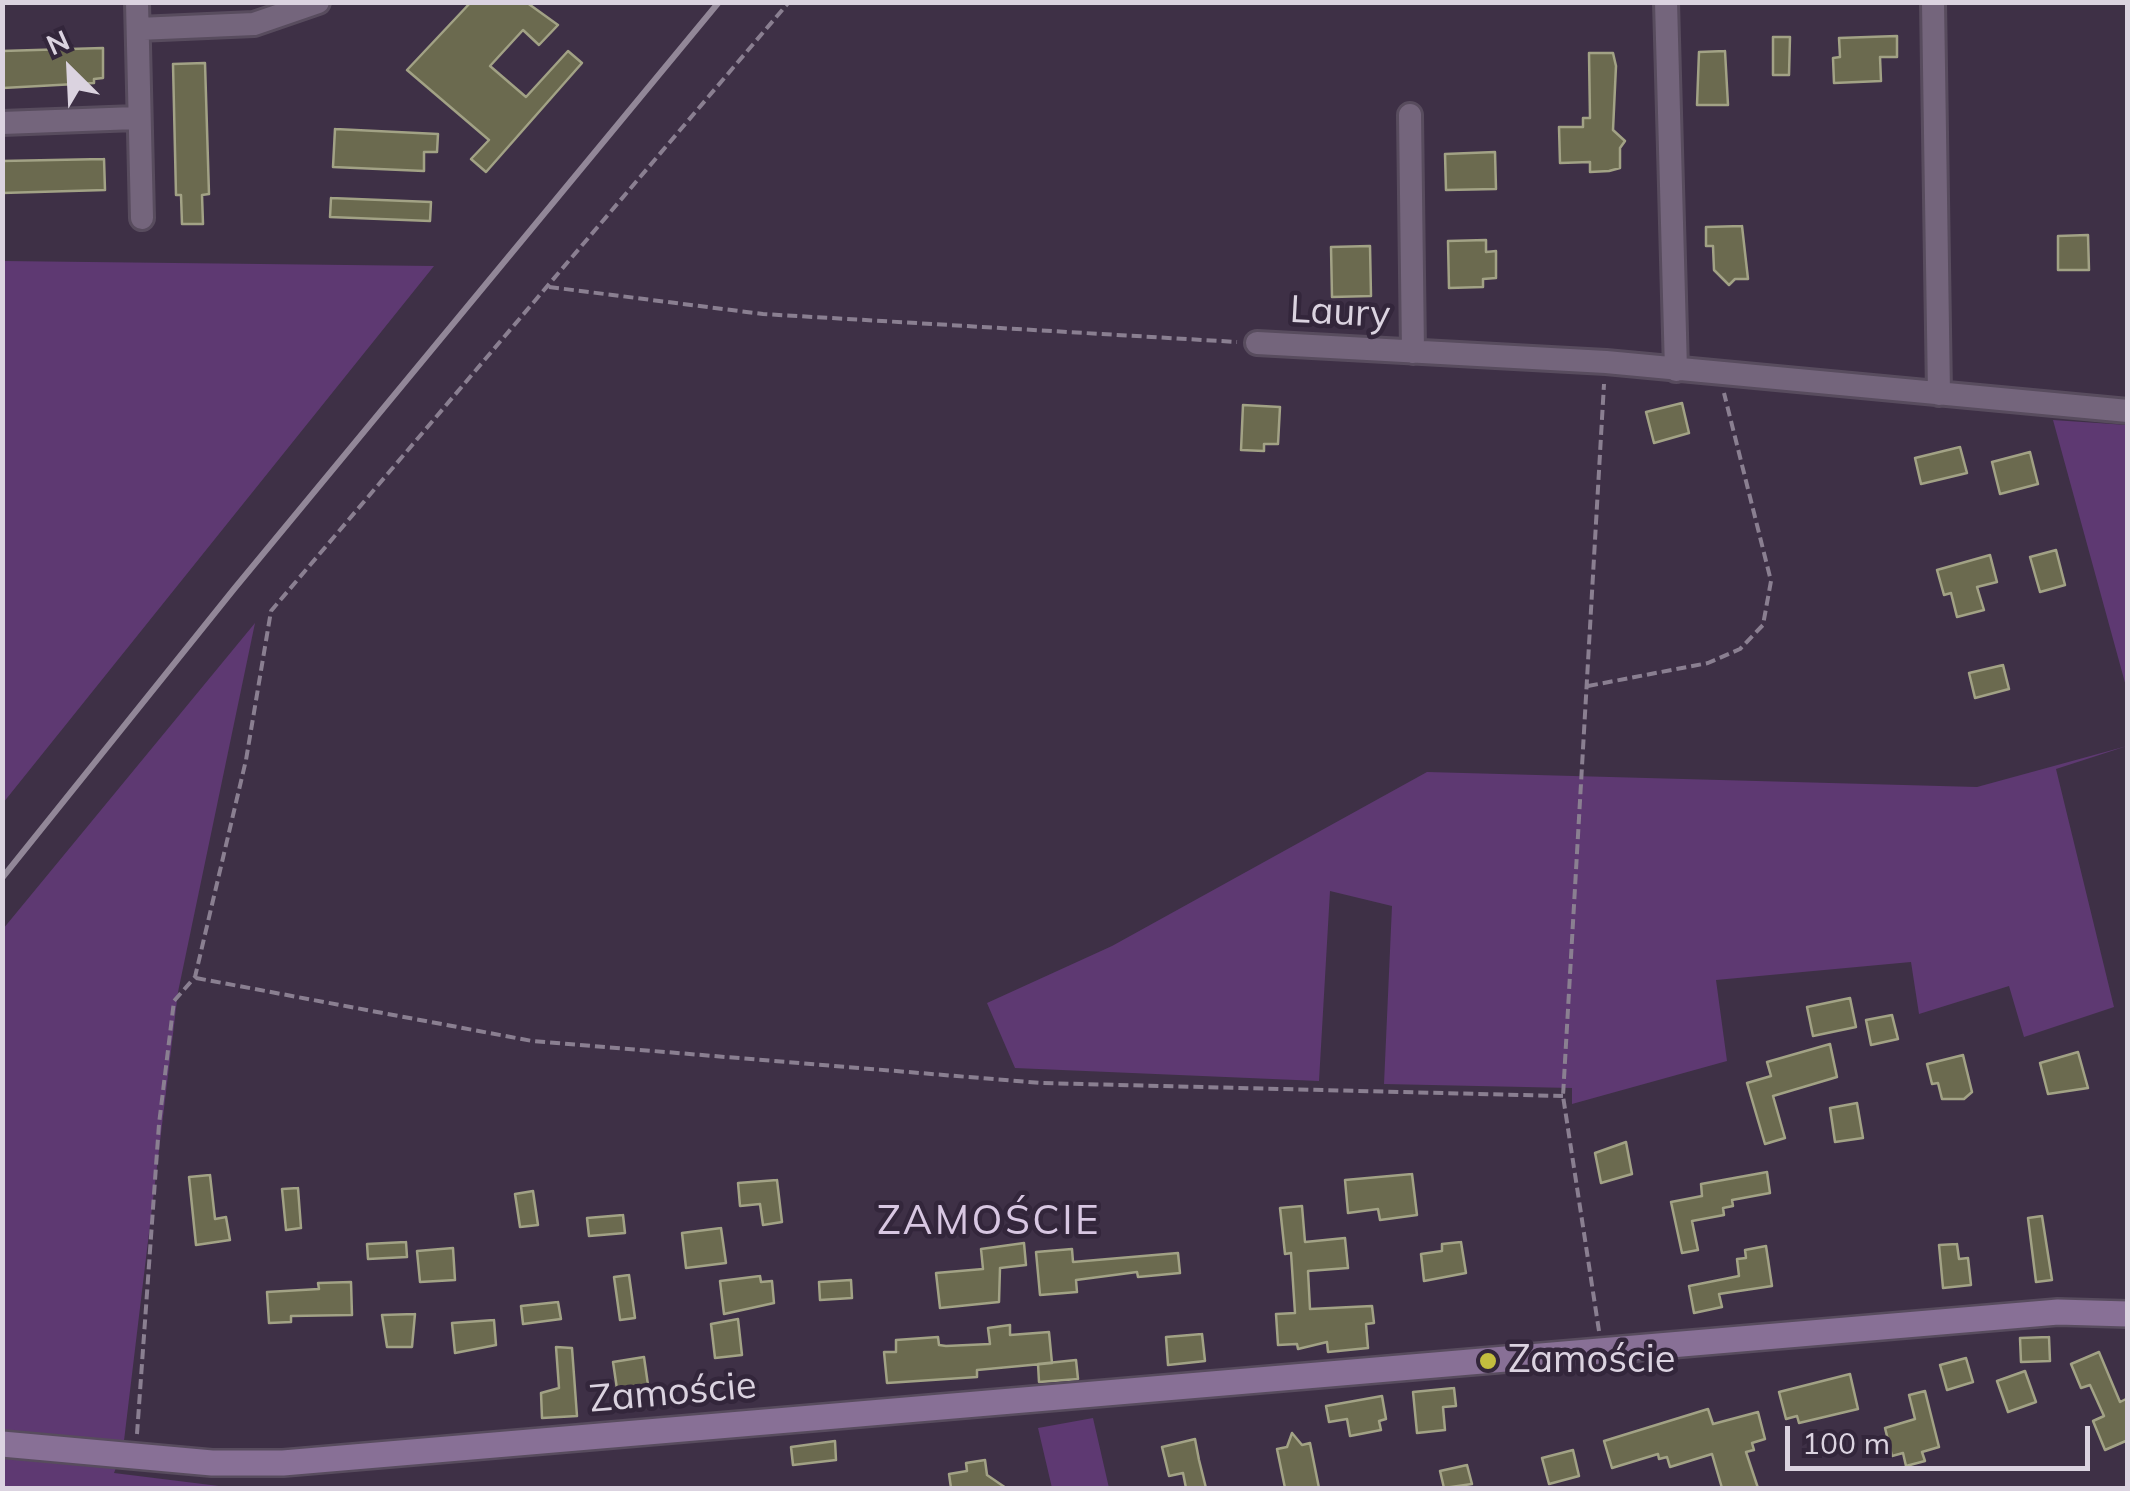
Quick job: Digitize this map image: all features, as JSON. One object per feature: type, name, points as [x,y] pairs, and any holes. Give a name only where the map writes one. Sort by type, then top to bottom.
[{"type":"street","points":[[137,2],[136,118],[142,218]]},
{"type":"street","points":[[138,28],[254,24],[318,2]]},
{"type":"street","points":[[1666,2],[1676,370]]},
{"type":"street","points":[[1934,2],[1939,394]]},
{"type":"street","points":[[1410,115],[1412,352]]},
{"type":"street","points":[[2,123],[136,118]]},
{"type":"street","name":"Laury","points":[[1257,343],[1606,362],[2128,411]]},
{"type":"street","name":"Zamoście","points":[[2,1444],[136,1457],[283,1463],[2058,1312],[2128,1314]]},
{"type":"path","points":[[136,1457],[163,1088],[174,1000],[195,978],[246,760],[271,611],[790,2]]},
{"type":"path","name":"Laury","points":[[548,287],[763,314],[1257,343]]},
{"type":"path","points":[[1602,1350],[1563,1096],[1606,362]]},
{"type":"path","points":[[1588,686],[1708,663],[1740,650],[1763,625],[1771,580],[1719,374]]},
{"type":"path","points":[[195,978],[552,1042],[1041,1082],[1280,1092],[1563,1096]]},
{"type":"shaded area","points":[[2,261],[434,266],[3,803]]},
{"type":"shaded area","points":[[2053,420],[2127,425],[2127,690]]},
{"type":"shaded area","points":[[255,623],[178,992],[123,1449],[114,1473],[235,1488],[3,1488],[3,929]]},
{"type":"shaded area","points":[[2127,746],[2056,769],[2114,1007],[2024,1037],[2009,986],[1919,1014],[1911,962],[1716,980],[1727,1061],[1572,1104],[1572,1088],[1384,1084],[1392,906],[1330,891],[1319,1081],[1015,1068],[987,1003],[1112,946],[1427,772],[1977,787]]},
{"type":"shaded area","points":[[1093,1418],[1109,1488],[1052,1488],[1038,1428]]},
{"type":"building","points":[[471,2],[526,2],[558,25],[539,45],[523,30],[490,66],[526,97],[568,51],[582,63],[486,172],[471,159],[489,140],[407,70]]},
{"type":"building","points":[[1897,36],[1897,57],[1880,57],[1881,81],[1834,83],[1833,58],[1840,57],[1839,38]]},
{"type":"building","points":[[1773,37],[1790,37],[1789,75],[1773,75]]},
{"type":"building","points":[[103,48],[103,78],[94,79],[94,83],[3,88],[2,51]]},
{"type":"building","points":[[1725,51],[1728,105],[1697,105],[1699,52]]},
{"type":"building","points":[[1589,53],[1613,53],[1616,66],[1613,130],[1625,141],[1620,148],[1620,168],[1609,171],[1590,172],[1590,162],[1560,163],[1559,127],[1583,127],[1583,118],[1590,118]]},
{"type":"building","points":[[205,63],[209,194],[202,195],[203,224],[182,224],[181,195],[176,195],[173,64]]},
{"type":"building","points":[[335,129],[438,134],[437,152],[424,152],[424,171],[333,167]]},
{"type":"building","points":[[1495,152],[1496,189],[1446,190],[1445,154]]},
{"type":"building","points":[[104,159],[105,190],[2,193],[2,161]]},
{"type":"building","points":[[331,198],[431,202],[430,221],[330,217]]},
{"type":"building","points":[[1742,226],[1748,279],[1735,279],[1729,285],[1714,270],[1713,246],[1706,246],[1706,227]]},
{"type":"building","points":[[2088,235],[2089,270],[2058,270],[2058,236]]},
{"type":"building","points":[[1486,240],[1486,252],[1496,251],[1496,278],[1483,279],[1483,287],[1449,288],[1448,241]]},
{"type":"building","points":[[1370,246],[1371,296],[1332,297],[1331,247]]},
{"type":"building","points":[[1682,403],[1689,433],[1654,443],[1646,412]]},
{"type":"building","points":[[1243,405],[1280,407],[1278,444],[1264,444],[1264,451],[1241,450]]},
{"type":"building","points":[[1960,447],[1967,473],[1921,484],[1915,458]]},
{"type":"building","points":[[2030,452],[2038,484],[2000,494],[1992,462]]},
{"type":"building","points":[[2056,550],[2065,585],[2040,592],[2030,557]]},
{"type":"building","points":[[1990,555],[1997,582],[1977,587],[1984,610],[1957,617],[1951,593],[1944,595],[1937,570]]},
{"type":"building","points":[[2003,665],[2009,689],[1975,698],[1969,673]]},
{"type":"building","points":[[1850,998],[1856,1027],[1813,1036],[1807,1007]]},
{"type":"building","points":[[1892,1015],[1898,1039],[1871,1045],[1866,1020]]},
{"type":"building","points":[[1830,1044],[1837,1077],[1773,1096],[1785,1138],[1765,1144],[1747,1083],[1771,1076],[1767,1062]]},
{"type":"building","points":[[2078,1052],[2088,1088],[2048,1094],[2040,1063]]},
{"type":"building","points":[[1963,1055],[1972,1092],[1964,1099],[1942,1099],[1938,1083],[1932,1084],[1927,1064]]},
{"type":"building","points":[[1857,1103],[1863,1138],[1835,1142],[1830,1108]]},
{"type":"building","points":[[1626,1142],[1632,1174],[1601,1183],[1595,1153]]},
{"type":"building","points":[[1767,1172],[1770,1193],[1732,1200],[1733,1206],[1723,1208],[1724,1215],[1692,1221],[1698,1250],[1682,1253],[1671,1202],[1702,1196],[1701,1184]]},
{"type":"building","points":[[1412,1174],[1417,1215],[1380,1220],[1378,1209],[1348,1213],[1345,1180]]},
{"type":"building","points":[[210,1175],[215,1219],[226,1217],[230,1240],[196,1245],[189,1177]]},
{"type":"building","points":[[777,1180],[782,1222],[763,1225],[760,1204],[740,1206],[738,1183]]},
{"type":"building","points":[[298,1188],[301,1228],[286,1230],[282,1189]]},
{"type":"building","points":[[533,1191],[538,1225],[520,1227],[515,1194]]},
{"type":"building","points":[[1302,1206],[1305,1242],[1345,1238],[1348,1268],[1308,1271],[1310,1309],[1372,1306],[1374,1323],[1366,1324],[1368,1348],[1328,1352],[1327,1342],[1298,1349],[1297,1344],[1278,1345],[1276,1314],[1295,1313],[1291,1253],[1285,1254],[1280,1208]]},
{"type":"building","points":[[623,1215],[625,1233],[589,1236],[587,1218]]},
{"type":"building","points":[[2042,1216],[2052,1280],[2036,1282],[2028,1218]]},
{"type":"building","points":[[721,1228],[726,1263],[686,1268],[682,1233]]},
{"type":"building","points":[[406,1242],[407,1257],[368,1259],[367,1244]]},
{"type":"building","points":[[1461,1242],[1466,1273],[1424,1281],[1421,1254],[1442,1251],[1442,1244]]},
{"type":"building","points":[[1024,1243],[1026,1265],[1000,1268],[999,1302],[940,1308],[936,1273],[983,1269],[981,1249]]},
{"type":"building","points":[[1957,1244],[1959,1259],[1968,1258],[1971,1285],[1943,1288],[1939,1245]]},
{"type":"building","points":[[1766,1246],[1772,1286],[1719,1294],[1722,1307],[1694,1313],[1689,1286],[1739,1276],[1737,1259],[1746,1258],[1745,1250]]},
{"type":"building","points":[[453,1248],[455,1280],[420,1282],[417,1251]]},
{"type":"building","points":[[1072,1249],[1073,1262],[1178,1253],[1180,1273],[1138,1277],[1137,1272],[1076,1280],[1077,1292],[1040,1295],[1036,1252]]},
{"type":"building","points":[[629,1275],[635,1318],[620,1320],[614,1277]]},
{"type":"building","points":[[760,1276],[761,1282],[772,1281],[774,1303],[724,1314],[720,1281]]},
{"type":"building","points":[[851,1280],[852,1298],[820,1300],[819,1282]]},
{"type":"building","points":[[351,1282],[352,1315],[291,1316],[291,1322],[269,1323],[267,1292],[319,1289],[318,1283]]},
{"type":"building","points":[[558,1302],[561,1319],[523,1324],[521,1306]]},
{"type":"building","points":[[415,1314],[412,1347],[387,1347],[382,1315]]},
{"type":"building","points":[[738,1319],[742,1355],[715,1358],[711,1324]]},
{"type":"building","points":[[494,1320],[496,1345],[455,1353],[452,1323]]},
{"type":"building","points":[[1010,1325],[1010,1335],[1049,1332],[1052,1363],[977,1370],[977,1377],[887,1383],[884,1352],[896,1352],[896,1340],[938,1337],[939,1345],[946,1346],[990,1344],[988,1328]]},
{"type":"building","points":[[1202,1334],[1205,1361],[1168,1365],[1166,1337]]},
{"type":"building","points":[[2049,1337],[2050,1361],[2021,1362],[2020,1338]]},
{"type":"building","points":[[556,1347],[572,1348],[577,1416],[542,1418],[541,1393],[559,1388]]},
{"type":"building","points":[[2099,1352],[2120,1402],[2128,1398],[2128,1440],[2105,1450],[2093,1421],[2104,1416],[2090,1385],[2081,1388],[2071,1364]]},
{"type":"building","points":[[644,1357],[648,1385],[617,1389],[613,1362]]},
{"type":"building","points":[[1966,1358],[1973,1382],[1947,1390],[1940,1365]]},
{"type":"building","points":[[1076,1360],[1078,1379],[1039,1382],[1038,1364]]},
{"type":"building","points":[[2025,1371],[2036,1402],[2008,1412],[1997,1381]]},
{"type":"building","points":[[1850,1374],[1858,1409],[1799,1423],[1797,1416],[1786,1419],[1779,1392]]},
{"type":"building","points":[[1454,1388],[1456,1406],[1443,1407],[1445,1430],[1417,1433],[1413,1392]]},
{"type":"building","points":[[1925,1391],[1939,1447],[1922,1452],[1925,1461],[1906,1466],[1903,1453],[1892,1456],[1885,1428],[1915,1419],[1909,1395]]},
{"type":"building","points":[[1382,1396],[1386,1419],[1379,1421],[1381,1430],[1350,1436],[1347,1419],[1329,1422],[1326,1406]]},
{"type":"building","points":[[1708,1409],[1713,1424],[1758,1412],[1765,1439],[1752,1443],[1754,1450],[1746,1452],[1758,1488],[1722,1488],[1712,1454],[1670,1467],[1667,1457],[1659,1459],[1658,1454],[1612,1468],[1604,1441]]},
{"type":"building","points":[[1292,1433],[1302,1445],[1310,1443],[1319,1488],[1285,1488],[1277,1449],[1287,1447]]},
{"type":"building","points":[[1195,1439],[1206,1488],[1186,1488],[1183,1473],[1169,1476],[1162,1447]]},
{"type":"building","points":[[835,1441],[836,1460],[793,1465],[791,1447]]},
{"type":"building","points":[[1573,1450],[1579,1476],[1549,1484],[1542,1458]]},
{"type":"building","points":[[985,1460],[987,1475],[1006,1488],[951,1488],[949,1474],[967,1471],[966,1463]]},
{"type":"building","points":[[1467,1465],[1472,1484],[1444,1488],[1440,1471]]},
{"type":"railway","points":[[2,878],[234,589],[719,2]]},
{"type":"place","name":"Zamoście","points":[[1488,1361]]},
{"type":"district","name":"ZAMOŚCIE","points":[[989,1222]]}]
